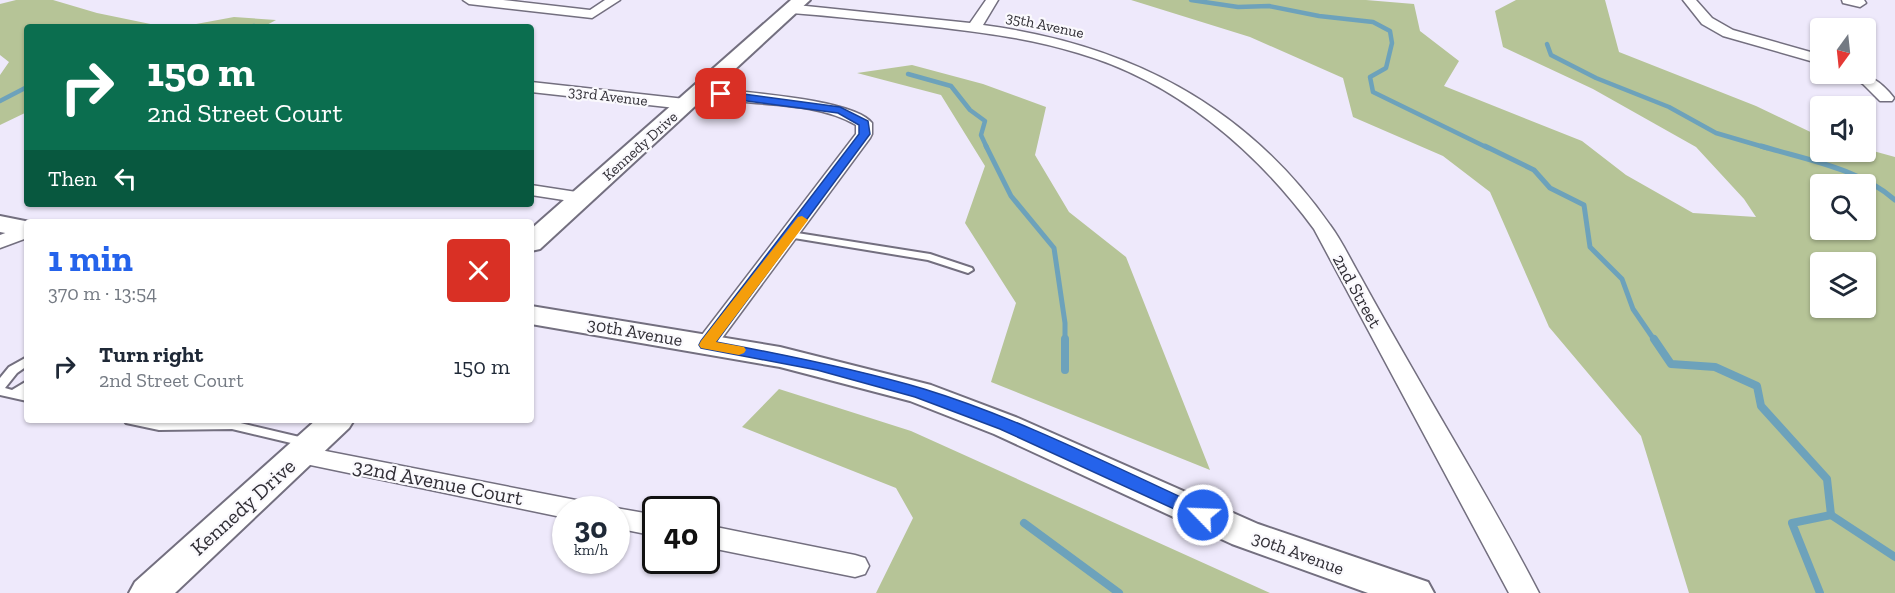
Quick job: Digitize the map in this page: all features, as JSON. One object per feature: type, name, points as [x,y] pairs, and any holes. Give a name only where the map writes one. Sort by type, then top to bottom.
[{"type":"street","points":[[469,0],[592,14],[614,0]]},
{"type":"street","points":[[974,28],[992,0]]},
{"type":"street","points":[[1689,0],[1707,21],[1728,33],[1810,57]]},
{"type":"street","name":"35th Avenue","points":[[796,4],[1052,41],[1112,59]]},
{"type":"street","name":"Kennedy Drive","points":[[534,240],[796,4]]},
{"type":"street","name":"2nd Street","points":[[1112,59],[1172,89],[1232,130],[1285,178],[1304,201],[1323,228],[1524,593]]},
{"type":"street","points":[[1871,84],[1886,98]]},
{"type":"street","name":"33rd Avenue","points":[[534,87],[823,107],[851,115],[864,123],[864,134],[854,151],[791,235]]},
{"type":"street","points":[[534,190],[583,198]]},
{"type":"street","points":[[0,224],[24,229]]},
{"type":"street","points":[[0,242],[24,231]]},
{"type":"street","points":[[706,345],[791,235]]},
{"type":"street","name":"30th Avenue","points":[[534,316],[791,360],[920,393],[1006,426],[1245,534],[1414,593]]},
{"type":"street","name":"Kennedy Drive","points":[[149,593],[334,423]]},
{"type":"street","name":"32nd Avenue Court","points":[[305,449],[552,505]]},
{"type":"street","points":[[720,539],[855,566]]},
{"type":"lane","points":[[791,235],[930,257],[968,270]]},
{"type":"lane","points":[[0,386],[14,370],[24,363]]},
{"type":"lane","points":[[14,394],[24,387]]},
{"type":"lane","points":[[0,391],[24,396]]},
{"type":"lane","points":[[163,423],[235,423],[305,449]]},
{"type":"green space","points":[[16,0],[53,0],[97,13],[150,24],[24,24],[24,113],[0,125],[0,75],[9,62],[0,55],[0,4]]},
{"type":"green space","points":[[1131,0],[1366,0],[1414,4],[1420,31],[1459,61],[1444,86],[1582,141],[1626,175],[1693,213],[1756,217],[1744,199],[1696,147],[1593,89],[1503,47],[1495,11],[1516,0],[1605,0],[1619,52],[1756,106],[1810,132],[1810,162],[1876,162],[1876,152],[1895,157],[1895,593],[1689,593],[1641,436],[1549,327],[1490,192],[1443,156],[1353,117],[1343,78],[1250,37]]},
{"type":"green space","points":[[234,17],[276,20],[269,24],[196,24]]},
{"type":"green space","points":[[912,65],[983,84],[1046,107],[1035,155],[1069,212],[1126,257],[1210,470],[991,382],[1016,303],[965,223],[985,166],[941,95],[857,73]]},
{"type":"green space","points":[[779,389],[911,431],[1270,593],[876,593],[913,518],[896,488],[742,427]]},
{"type":"waterway","points":[[1191,0],[1238,7],[1269,6],[1319,16],[1373,22],[1390,31],[1392,43],[1386,68],[1370,77],[1373,92],[1488,148]]},
{"type":"waterway","points":[[1547,44],[1551,55],[1596,78],[1669,107],[1716,133],[1767,148]]},
{"type":"waterway","points":[[908,74],[951,86],[970,110],[985,121],[981,135],[987,148]]},
{"type":"waterway","points":[[0,101],[24,89]]},
{"type":"waterway","points":[[1485,146],[1534,170],[1550,188],[1584,205],[1590,247],[1622,279],[1633,309],[1655,341]]},
{"type":"waterway","points":[[1761,146],[1831,166],[1865,180],[1895,200]]},
{"type":"waterway","points":[[987,148],[1011,196],[1054,248],[1065,323],[1065,370]]},
{"type":"waterway","points":[[1654,339],[1671,364],[1715,367],[1757,386],[1761,406],[1827,479],[1831,515]]},
{"type":"waterway","points":[[1820,593],[1792,523],[1831,515]]},
{"type":"waterway","points":[[1831,515],[1895,557]]},
{"type":"waterway","points":[[1024,523],[1119,593]]},
{"type":"slow traffic","points":[[739,350],[706,345],[802,220]]},
{"type":"route","points":[[721,94],[840,111],[864,123],[864,134],[854,151],[706,345],[780,357],[920,393],[1006,426],[1203,515]]}]
